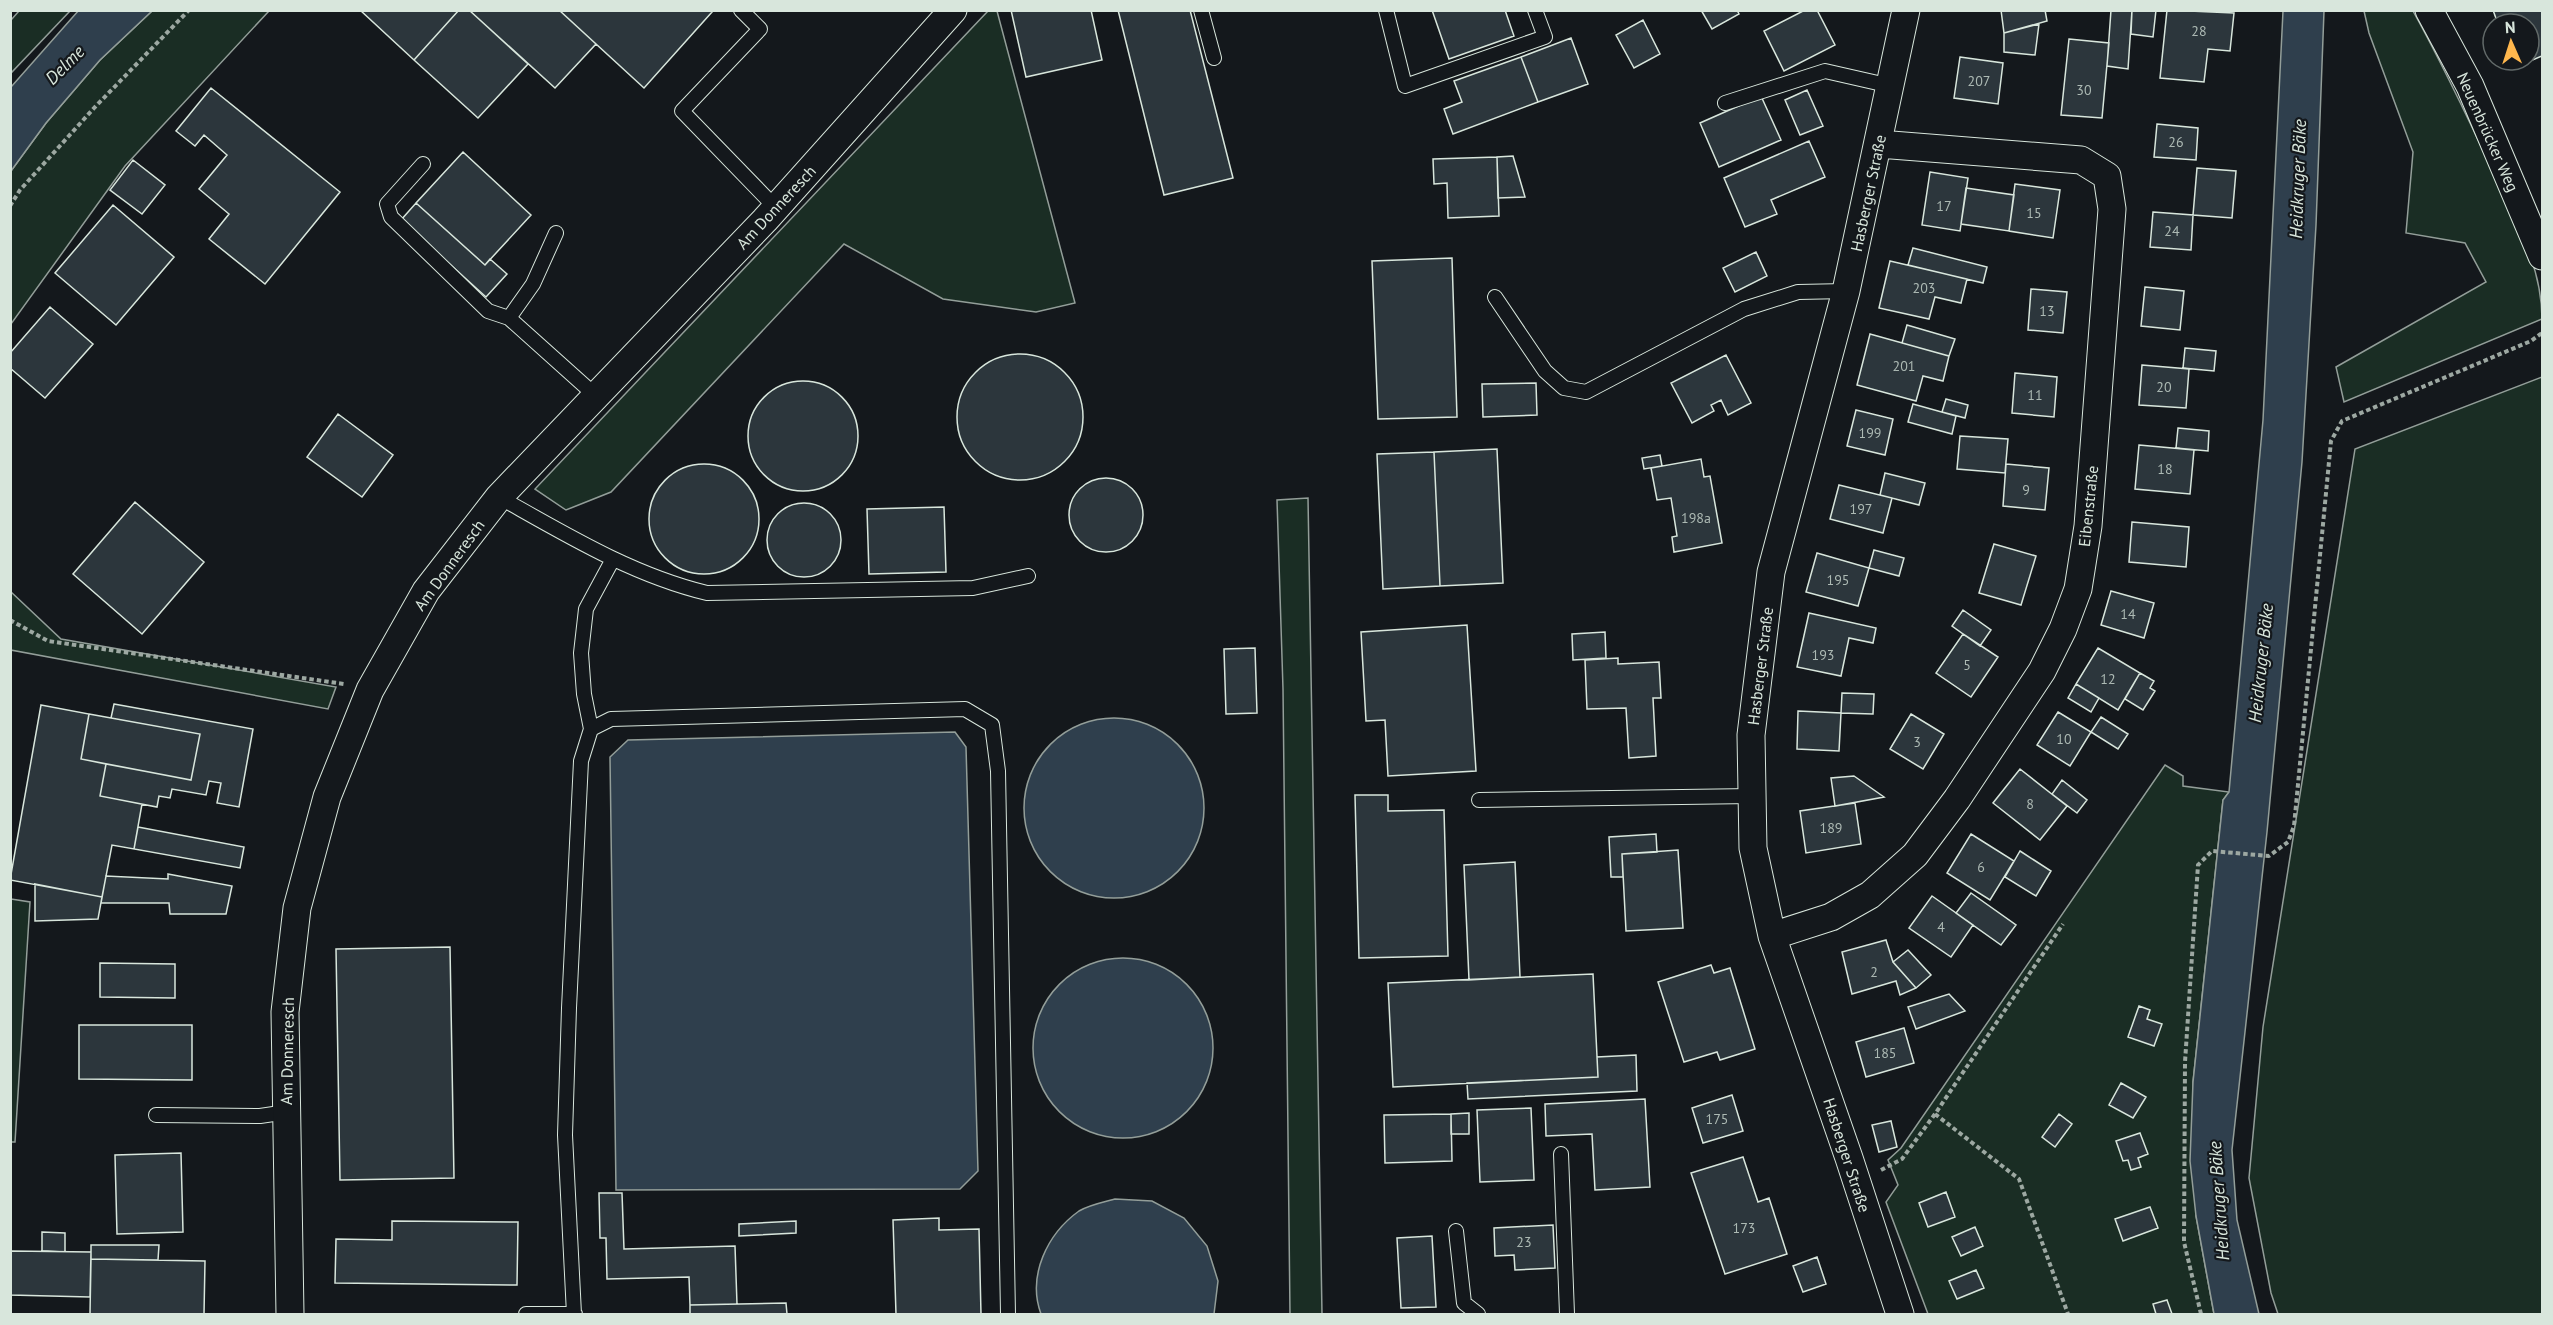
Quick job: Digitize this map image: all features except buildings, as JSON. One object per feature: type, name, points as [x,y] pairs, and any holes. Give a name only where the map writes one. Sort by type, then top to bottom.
[{"type":"street","name":"Am Donneresch","points":[[290,1314],[285,1012],[297,908],[327,798],[370,690],[426,591],[499,497],[776,208],[953,10]]},
{"type":"street","name":"Hasberger Straße","points":[[1900,1314],[1772,936],[1753,848],[1751,735],[1771,572],[1846,291],[1906,10]]},
{"type":"street","name":"Neuenbrücker Weg","points":[[2429,10],[2470,86],[2542,256]]},
{"type":"street","name":"Eibenstraße","points":[[1772,936],[1832,918],[1870,895],[1915,855],[1957,799],[2042,671],[2063,629],[2078,589],[2088,526],[2112,209],[2107,176],[2081,160],[1879,144]]},
{"type":"lane","points":[[741,10],[760,29],[682,111],[776,208]]},
{"type":"lane","points":[[1201,10],[1214,58]]},
{"type":"lane","points":[[1386,10],[1405,86],[1545,37],[1535,10]]},
{"type":"lane","points":[[1725,103],[1825,71],[1891,86]]},
{"type":"lane","points":[[423,164],[387,204],[392,217],[488,311],[509,318],[596,396]]},
{"type":"lane","points":[[509,318],[533,284],[556,233]]},
{"type":"lane","points":[[1495,297],[1545,371],[1564,388],[1586,392],[1744,309],[1798,292],[1846,291]]},
{"type":"lane","points":[[499,497],[613,559],[689,589],[707,593],[973,588],[1028,576]]},
{"type":"lane","points":[[526,1314],[574,1314],[565,1135],[568,1008],[581,761],[591,729],[584,694],[581,653],[586,609],[613,559]]},
{"type":"lane","points":[[591,729],[611,719],[965,709],[992,725],[998,771],[1008,1314]]},
{"type":"lane","points":[[1479,800],[1752,796]]},
{"type":"lane","points":[[156,1115],[260,1116],[287,1112]]},
{"type":"lane","points":[[1561,1154],[1567,1314]]},
{"type":"lane","points":[[1456,1231],[1464,1303],[1478,1314]]},
{"type":"path","points":[[10,206],[27,182],[189,10]]},
{"type":"path","points":[[2201,1314],[2184,1242],[2185,1062],[2198,866],[2212,851],[2269,856],[2288,842],[2294,826],[2331,441],[2342,421],[2532,342],[2542,333]]},
{"type":"path","points":[[10,620],[48,641],[336,682],[370,690]]},
{"type":"path","points":[[1856,1184],[1902,1159],[2063,924]]},
{"type":"path","points":[[1935,1114],[2019,1179],[2068,1314]]},
{"type":"green space","points":[[19,11],[70,11],[11,73],[11,20]]},
{"type":"green space","points":[[152,11],[269,11],[125,166],[11,324],[11,171],[46,123],[100,60]]},
{"type":"green space","points":[[988,11],[997,11],[1075,303],[1036,312],[943,299],[844,244],[611,492],[566,510],[535,489]]},
{"type":"green space","points":[[2364,11],[2413,11],[2456,93],[2519,227],[2538,281],[2542,319],[2344,402],[2336,367],[2486,282],[2465,243],[2406,233],[2413,152],[2369,33]]},
{"type":"green space","points":[[2542,377],[2542,1314],[2278,1314],[2271,1293],[2249,1178],[2263,1027],[2355,449]]},
{"type":"green space","points":[[1308,498],[1322,1314],[1290,1314],[1283,689],[1277,500]]},
{"type":"green space","points":[[10,591],[61,639],[336,687],[328,709],[11,650]]},
{"type":"green space","points":[[2165,765],[2183,776],[2183,786],[2229,792],[2223,800],[2193,1082],[2196,1216],[2214,1314],[1928,1314],[1886,1202],[1898,1185],[1888,1160],[1901,1148]]},
{"type":"green space","points":[[11,899],[30,902],[15,1142],[11,1142]]},
{"type":"water","name":"Delme","points":[[79,10],[152,11],[100,60],[46,123],[11,171],[11,87]]},
{"type":"water","name":"Heidkruger Bäke","points":[[2283,11],[2324,11],[2316,225],[2302,462],[2267,832],[2232,1150],[2237,1220],[2259,1314],[2214,1314],[2196,1216],[2190,1161],[2193,1082],[2223,800],[2229,792],[2263,420]]},
{"type":"water","points":[[1114,718],[1148,725],[1164,733],[1178,744],[1189,758],[1197,774],[1204,808],[1197,842],[1189,858],[1178,872],[1164,883],[1148,891],[1114,898],[1080,891],[1064,883],[1050,872],[1039,858],[1031,842],[1024,808],[1031,774],[1039,758],[1050,744],[1064,733],[1080,725]]},
{"type":"water","points":[[955,732],[966,747],[978,1171],[960,1189],[616,1190],[610,757],[628,740]]},
{"type":"water","points":[[1123,958],[1157,965],[1173,973],[1187,984],[1198,998],[1206,1014],[1213,1048],[1206,1082],[1198,1098],[1187,1112],[1173,1123],[1157,1131],[1123,1138],[1089,1131],[1073,1123],[1059,1112],[1048,1098],[1040,1082],[1033,1048],[1040,1014],[1048,998],[1059,984],[1073,973],[1089,965]]},
{"type":"water","points":[[1115,1199],[1152,1201],[1184,1218],[1207,1246],[1218,1281],[1214,1314],[1041,1314],[1037,1300],[1038,1271],[1049,1244],[1068,1220],[1079,1211]]}]
